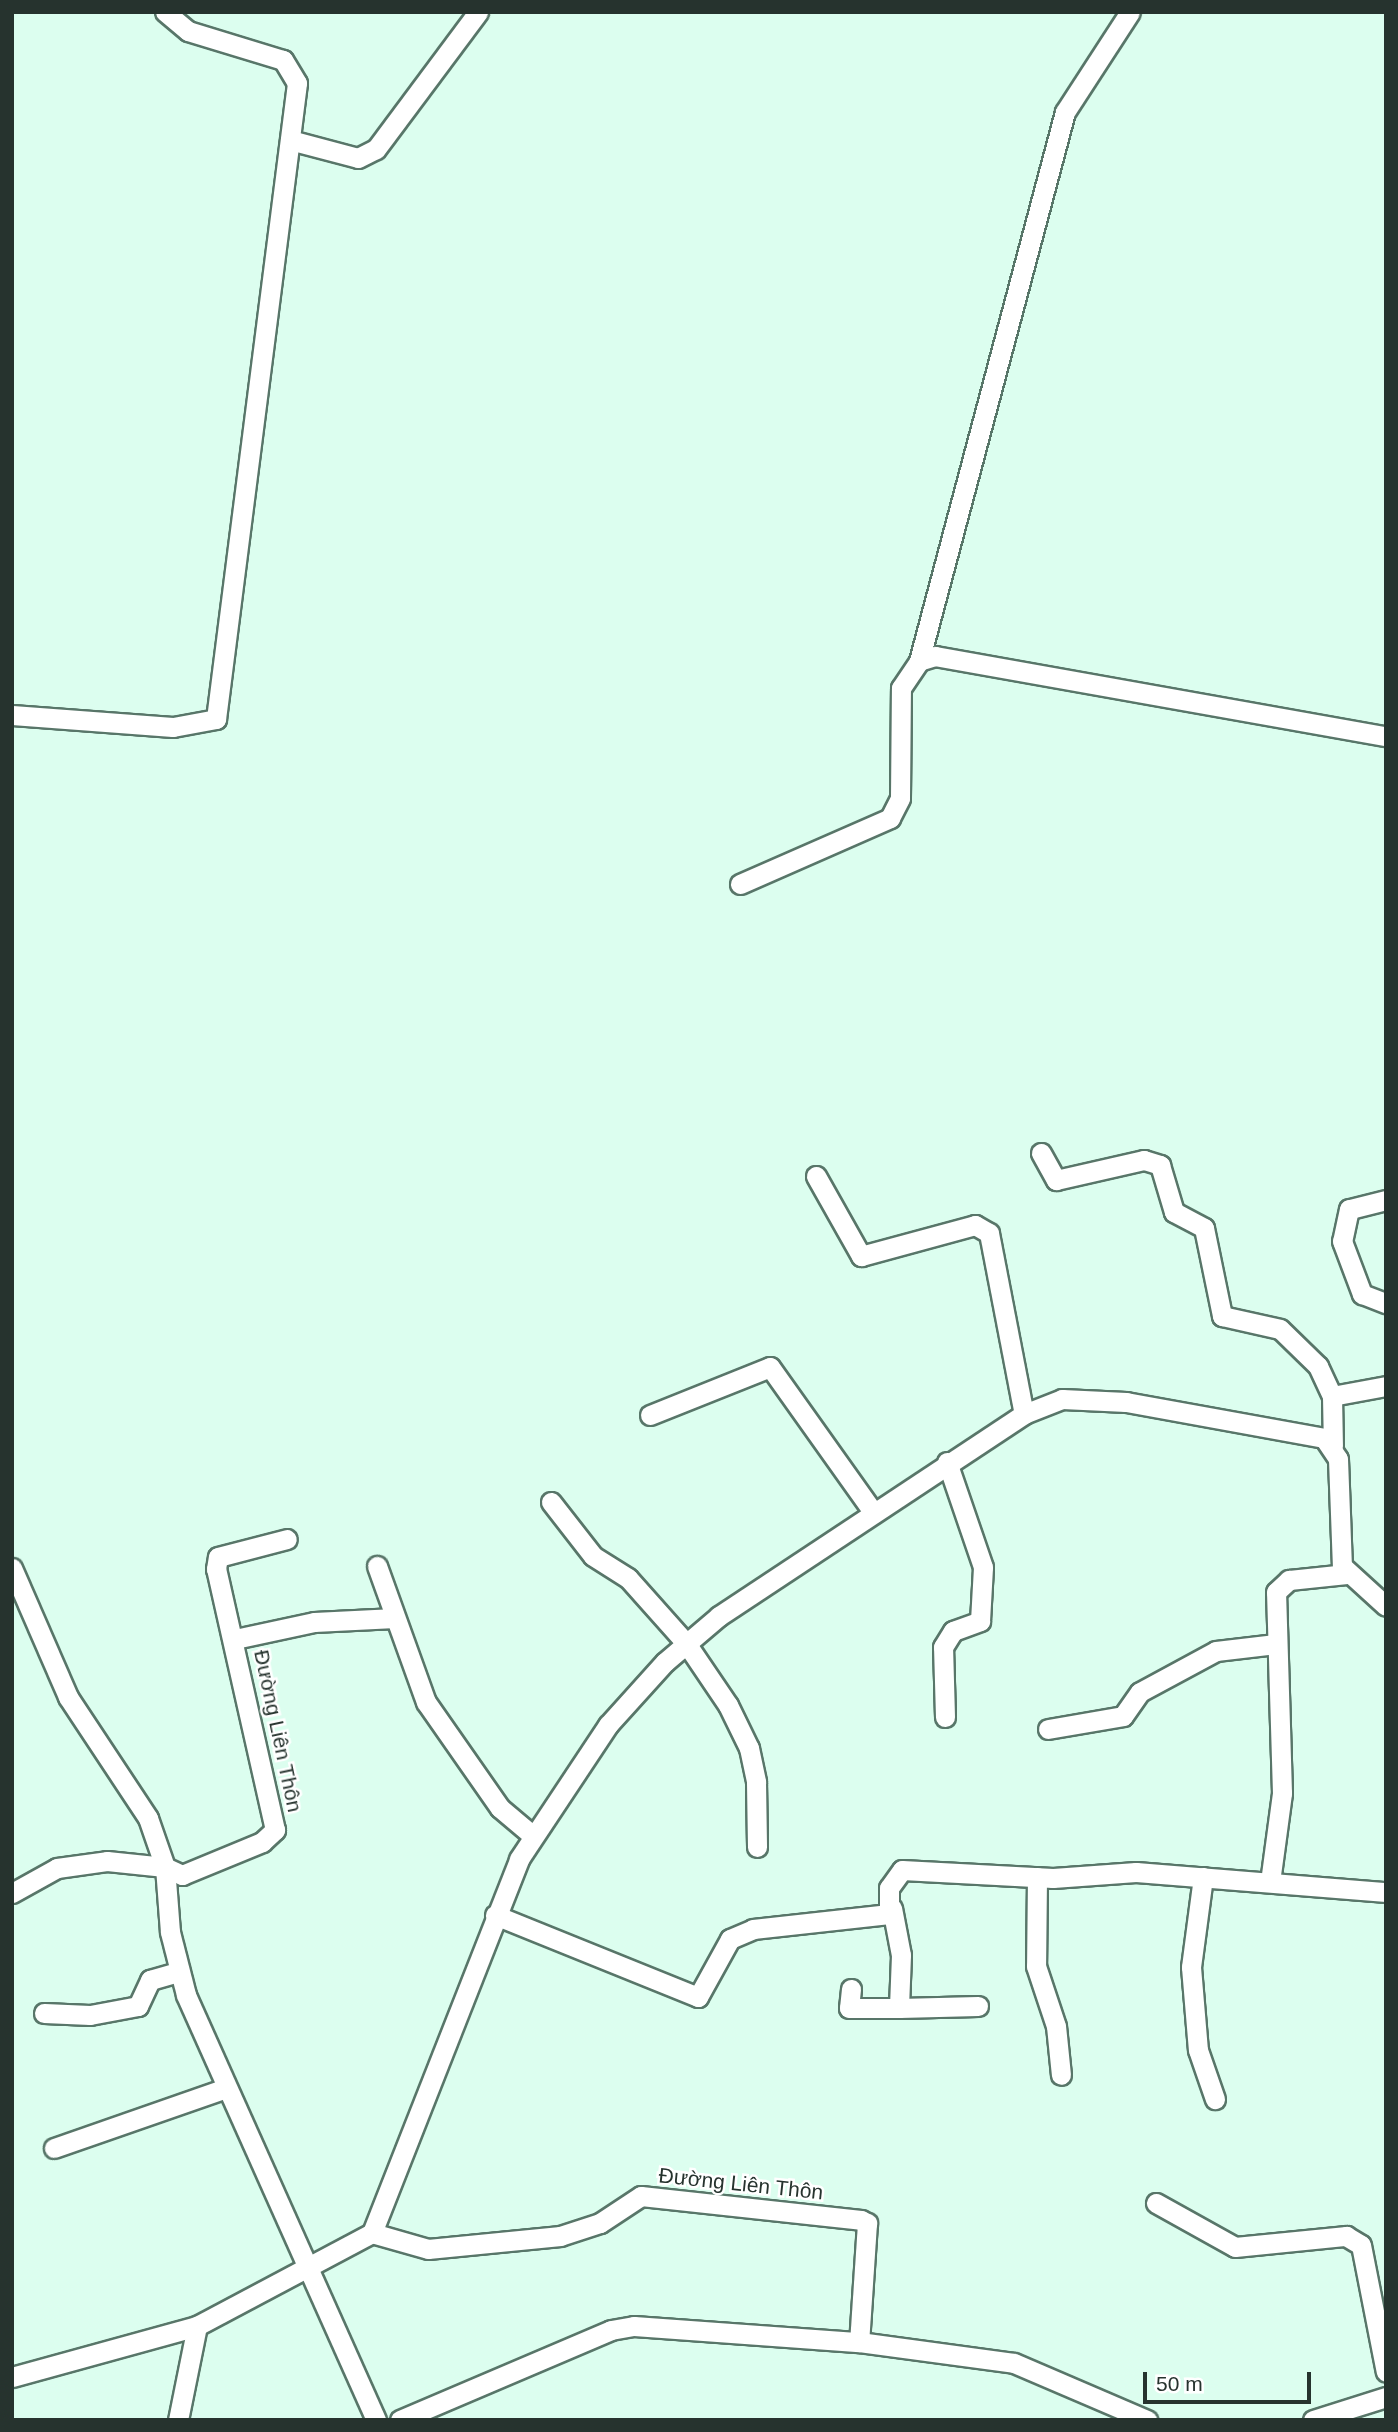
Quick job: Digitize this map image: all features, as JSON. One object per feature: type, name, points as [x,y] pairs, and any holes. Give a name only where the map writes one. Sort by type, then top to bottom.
[{"type":"street","points":[[12,715],[173,727],[216,719],[297,83],[283,61],[188,32],[165,12]]},
{"type":"street","points":[[290,140],[358,158],[376,149],[478,12]]},
{"type":"street","points":[[740,884],[890,818],[900,798],[901,688],[919,661],[1065,112],[1130,12]]},
{"type":"street","points":[[919,661],[935,656],[1071,677],[1386,736]]},
{"type":"street","points":[[1041,1153],[1055,1180],[1144,1160],[1160,1165],[1174,1212],[1204,1228],[1222,1316],[1280,1329],[1318,1366],[1332,1396],[1333,1446],[1347,1574],[1386,1606]]},
{"type":"street","points":[[816,1176],[861,1256],[975,1225],[989,1233],[1024,1414]]},
{"type":"street","points":[[1386,1200],[1349,1209],[1342,1241],[1362,1294],[1386,1303]]},
{"type":"street","points":[[650,1415],[770,1367],[873,1512]]},
{"type":"street","points":[[1332,1396],[1386,1385]]},
{"type":"street","points":[[12,2377],[197,2326],[372,2233],[495,1915],[532,1835],[608,1725],[686,1643],[947,1462],[1024,1414],[1062,1399],[1126,1402],[1297,1429],[1333,1446]]},
{"type":"street","points":[[945,1717],[943,1647],[953,1631],[980,1621],[983,1567],[947,1462]]},
{"type":"street","points":[[551,1502],[593,1556],[628,1578],[686,1643],[749,1748],[757,1847]]},
{"type":"street","name":"Đường Liên Thôn","points":[[12,1893],[57,1868],[107,1861],[166,1867],[182,1875],[262,1842],[275,1830],[218,1557],[287,1539]]},
{"type":"street","points":[[377,1566],[426,1703],[500,1808],[532,1835]]},
{"type":"street","points":[[12,1568],[68,1697],[136,1791],[166,1867],[178,1972],[305,2267],[376,2420]]},
{"type":"street","points":[[1270,1882],[1282,1793],[1276,1644],[1281,1585],[1347,1574]]},
{"type":"street","points":[[235,1639],[314,1622],[362,1624],[395,1618]]},
{"type":"street","points":[[1048,1729],[1123,1716],[1140,1692],[1216,1651],[1276,1644]]},
{"type":"street","points":[[899,2008],[901,1955],[889,1888],[902,1870],[1037,1877],[1203,1877],[1386,1892]]},
{"type":"street","points":[[1037,1877],[1036,1966],[1056,2026],[1061,2075]]},
{"type":"street","points":[[1203,1877],[1191,1967],[1198,2050],[1215,2099]]},
{"type":"street","points":[[495,1915],[698,1997],[730,1939],[753,1929],[872,1920],[892,1908]]},
{"type":"street","points":[[44,2013],[90,2015],[138,2007],[150,1980],[178,1972]]},
{"type":"street","points":[[851,1989],[849,2008],[978,2006]]},
{"type":"street","points":[[54,2148],[226,2088]]},
{"type":"street","name":"Đường Liên Thôn","points":[[372,2233],[428,2249],[559,2236],[600,2223],[641,2196],[867,2223],[859,2342]]},
{"type":"street","points":[[1156,2203],[1235,2247],[1346,2236],[1361,2245],[1386,2372]]},
{"type":"street","points":[[178,2420],[197,2326]]},
{"type":"street","points":[[400,2420],[621,2326],[859,2342],[1014,2363],[1147,2420]]},
{"type":"street","points":[[1313,2420],[1386,2398]]}]
